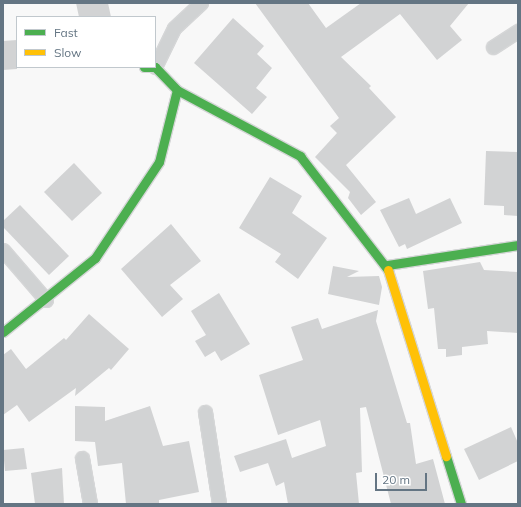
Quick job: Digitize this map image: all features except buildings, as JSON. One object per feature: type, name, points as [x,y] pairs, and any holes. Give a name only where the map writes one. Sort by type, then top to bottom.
[{"type":"street","points":[[156,56],[174,28],[201,3]]},
{"type":"street","points":[[493,47],[518,31]]},
{"type":"street","points":[[150,68],[177,90],[300,156],[387,265],[461,504]]},
{"type":"street","points":[[3,332],[46,300],[94,258],[137,199],[159,162],[177,90]]},
{"type":"street","points":[[387,265],[518,245]]},
{"type":"street","points":[[3,250],[46,300]]},
{"type":"street","points":[[205,412],[219,504]]},
{"type":"street","points":[[82,458],[90,504]]},
{"type":"traffic: fast","points":[[156,68],[177,90],[300,156],[388,270]]},
{"type":"traffic: fast","points":[[3,332],[95,258],[159,162],[177,90]]},
{"type":"traffic: fast","points":[[387,265],[518,245]]},
{"type":"traffic: fast","points":[[446,456],[461,504]]},
{"type":"traffic: slow","points":[[388,270],[446,456]]}]
